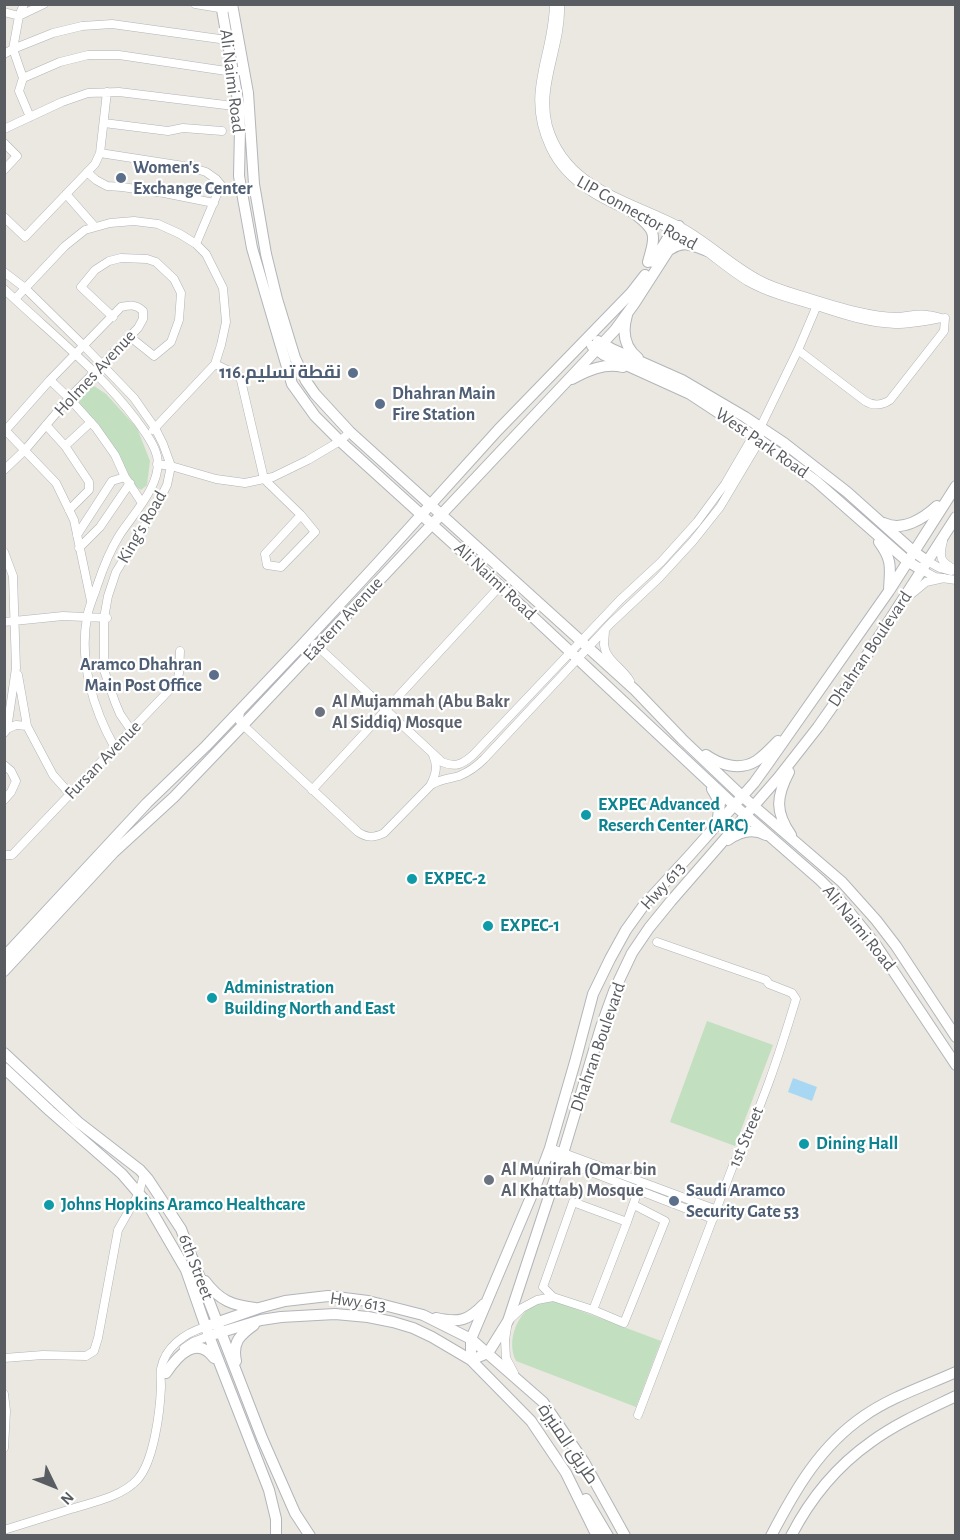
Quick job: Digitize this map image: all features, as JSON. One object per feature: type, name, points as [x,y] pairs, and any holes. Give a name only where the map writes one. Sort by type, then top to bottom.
[{"type":"main road","name":"Ali Naimi Road","points":[[227,6],[266,254],[295,358],[306,381],[350,432],[635,690],[738,801]]},
{"type":"main road","name":"Ali Naimi Road","points":[[244,107],[239,176],[252,249],[292,384],[315,416],[700,774],[798,845],[842,882],[896,946],[956,1037]]},
{"type":"main road","name":"Eastern Avenue","points":[[632,212],[653,232],[653,244],[643,277]]},
{"type":"main road","name":"Eastern Avenue","points":[[4,971],[114,852],[174,797],[243,725],[599,346],[627,313],[666,254],[677,230]]},
{"type":"main road","name":"Eastern Avenue","points":[[4,957],[137,813],[206,746],[303,645],[498,430],[631,293],[677,230]]},
{"type":"main road","points":[[666,254],[676,246],[686,244],[707,251]]},
{"type":"main road","points":[[627,313],[624,333],[628,346],[643,368]]},
{"type":"main road","name":"West Park Road","points":[[588,337],[599,346],[643,368],[668,373],[696,387],[801,469],[907,561],[925,566]]},
{"type":"main road","points":[[557,390],[573,378],[600,367],[643,368]]},
{"type":"main road","name":"West Park Road","points":[[757,434],[784,443],[821,471],[913,550],[925,566]]},
{"type":"main road","points":[[879,520],[895,526],[921,519],[954,488]]},
{"type":"main road","name":"Hwy 613","points":[[471,1360],[471,1339],[548,1151],[593,994],[626,930],[644,905],[717,825],[767,765],[889,591],[954,488]]},
{"type":"main road","name":"Dhahran Boulevard","points":[[488,1353],[508,1321],[601,1027],[614,991],[632,953],[657,919],[798,753],[849,683],[956,517]]},
{"type":"main road","points":[[865,523],[890,559],[889,591]]},
{"type":"main road","points":[[682,739],[713,760],[740,766],[757,760],[795,724]]},
{"type":"main road","points":[[798,753],[784,782],[779,807],[785,826],[798,845]]},
{"type":"main road","points":[[700,774],[720,803],[717,825]]},
{"type":"main road","name":"Ali Naimi Road","points":[[750,811],[777,842],[820,880],[857,920],[956,1065]]},
{"type":"main road","points":[[717,847],[735,835],[749,831],[762,833],[777,842]]},
{"type":"main road","name":"6th Street","points":[[4,1053],[78,1122],[144,1174],[181,1229],[262,1438],[295,1513],[310,1536]]},
{"type":"main road","name":"6th Street","points":[[4,1068],[122,1174],[147,1203],[186,1270],[207,1331],[269,1490],[276,1519],[276,1536]]},
{"type":"main road","points":[[195,1266],[212,1291],[224,1300],[259,1308]]},
{"type":"main road","name":"Hwy 613","points":[[207,1331],[219,1328],[259,1308],[285,1301],[328,1296],[368,1301],[423,1315],[471,1339]]},
{"type":"main road","points":[[423,1315],[457,1321],[474,1314],[488,1300]]},
{"type":"main road","points":[[219,1328],[298,1315],[335,1314],[368,1317],[413,1328],[471,1360],[488,1353]]},
{"type":"main road","points":[[241,1384],[234,1347],[240,1336],[261,1320]]},
{"type":"main road","name":"طريق المنيرة","points":[[471,1339],[543,1402],[584,1462],[625,1536]]},
{"type":"main road","points":[[166,1373],[180,1356],[197,1347],[210,1353],[221,1368]]},
{"type":"main road","name":"طريق المنيرة","points":[[471,1360],[531,1420],[566,1473],[597,1536]]},
{"type":"main road","points":[[771,1536],[798,1486],[835,1439],[877,1408],[956,1372]]},
{"type":"main road","points":[[791,1536],[819,1492],[857,1453],[890,1430],[956,1396]]},
{"type":"main road","points":[[566,1473],[587,1500],[608,1536]]},
{"type":"street","points":[[24,4],[12,49],[23,78],[18,91],[30,117]]},
{"type":"street","points":[[4,12],[19,16],[44,4]]},
{"type":"street","points":[[195,4],[227,6]]},
{"type":"street","name":"LIP Connector Road","points":[[554,4],[552,27],[538,90],[538,106],[544,134],[564,169],[582,186],[632,212],[697,236],[761,281],[818,303]]},
{"type":"street","name":"LIP Connector Road","points":[[560,4],[557,39],[545,98],[548,123],[555,144],[569,165],[587,182],[677,230],[736,273],[774,294],[882,316],[903,317],[926,314],[956,320]]},
{"type":"street","points":[[4,54],[53,33],[82,26],[112,24],[233,40]]},
{"type":"street","points":[[23,78],[60,62],[88,55],[119,55],[239,71]]},
{"type":"street","points":[[4,217],[25,237],[95,164],[100,153],[107,92]]},
{"type":"street","points":[[4,129],[62,102],[88,93],[119,92],[244,107]]},
{"type":"street","points":[[104,123],[168,131],[183,129],[222,131]]},
{"type":"street","points":[[4,143],[17,156],[4,170]]},
{"type":"street","points":[[100,153],[190,167],[206,172],[216,179],[221,185],[196,244]]},
{"type":"street","points":[[87,172],[107,186],[164,193],[214,203]]},
{"type":"street","points":[[66,194],[95,227]]},
{"type":"street","points":[[15,299],[65,246],[85,230],[110,223],[134,221],[158,224],[180,234],[196,244],[206,254],[223,288],[226,322],[215,364],[148,436]]},
{"type":"street","points":[[113,318],[81,287],[95,270],[109,261],[121,258],[147,259],[156,262],[174,279],[182,293],[182,301],[179,320],[171,342],[154,356],[129,336]]},
{"type":"street","name":"King's Road","points":[[4,272],[25,288],[134,398],[155,428],[171,466],[167,485],[116,572],[108,596],[104,670],[120,714],[131,730]]},
{"type":"street","name":"King's Road","points":[[4,289],[123,402],[148,436],[157,456],[157,476],[105,561],[87,617],[85,642],[92,697],[103,726],[115,748]]},
{"type":"street","points":[[584,644],[605,630],[659,578],[712,518],[734,485],[818,303]]},
{"type":"street","name":"Holmes Avenue","points":[[4,470],[25,450],[69,398],[138,328],[143,319],[143,311],[139,307],[129,305],[121,307],[113,318],[50,380],[5,431]]},
{"type":"street","points":[[798,350],[865,401],[880,405],[890,400],[944,331],[943,318]]},
{"type":"street","points":[[215,364],[240,376],[264,479],[301,515],[315,532],[281,567],[267,565],[265,554],[301,515]]},
{"type":"street","points":[[50,380],[91,422],[115,455],[142,503]]},
{"type":"street","points":[[65,446],[91,422]]},
{"type":"street","points":[[46,425],[65,446],[89,482],[89,490],[69,510]]},
{"type":"street","points":[[5,431],[56,483],[74,520],[92,602]]},
{"type":"street","points":[[157,464],[216,479],[245,483],[273,477],[308,460],[340,441],[350,432]]},
{"type":"street","points":[[240,711],[239,720],[243,725],[358,831],[364,836],[374,837],[384,833],[431,785],[438,780],[458,776],[476,766],[574,656],[620,600],[661,562],[697,522],[757,434]]},
{"type":"street","points":[[77,535],[112,482],[128,480]]},
{"type":"street","points":[[80,548],[100,527],[128,480]]},
{"type":"street","points":[[74,520],[96,531]]},
{"type":"street","points":[[946,533],[940,557],[956,571]]},
{"type":"street","points":[[4,552],[13,576],[16,668],[16,684],[6,731]]},
{"type":"street","points":[[925,566],[956,571]]},
{"type":"street","points":[[925,566],[935,577],[956,580]]},
{"type":"street","points":[[900,604],[926,582],[944,578]]},
{"type":"street","points":[[312,790],[500,586]]},
{"type":"street","points":[[4,622],[63,616],[106,618]]},
{"type":"street","points":[[605,630],[604,647],[609,659],[627,676],[635,690]]},
{"type":"street","points":[[303,645],[311,642],[318,646],[442,762],[449,765],[464,763],[574,656]]},
{"type":"street","name":"Fursan Avenue","points":[[4,855],[12,855],[177,682],[180,651]]},
{"type":"street","points":[[4,683],[16,684]]},
{"type":"street","points":[[16,684],[27,726],[53,775],[70,794]]},
{"type":"street","points":[[6,731],[16,725],[27,726]]},
{"type":"street","points":[[430,751],[436,764],[431,785]]},
{"type":"street","points":[[4,765],[11,771],[16,781],[4,800]]},
{"type":"street","name":"1st Street","points":[[638,1415],[734,1163],[750,1133],[796,999],[792,993],[769,984],[766,980],[657,942]]},
{"type":"street","points":[[548,1151],[642,1181],[717,1210]]},
{"type":"street","points":[[562,1156],[713,1219]]},
{"type":"street","points":[[4,1358],[44,1355],[86,1356],[94,1351],[118,1230],[139,1193],[144,1174]]},
{"type":"street","points":[[593,1310],[642,1181]]},
{"type":"street","points":[[627,1222],[573,1202],[543,1287],[553,1297],[624,1323],[665,1221],[634,1205]]},
{"type":"street","points":[[516,1378],[506,1358],[505,1340],[508,1321],[522,1308],[537,1300],[553,1297]]},
{"type":"street","points":[[4,1530],[117,1494],[136,1481],[144,1471],[151,1452],[161,1388],[161,1366],[168,1352],[182,1338],[197,1329],[207,1331]]},
{"type":"street","points":[[161,1388],[166,1373],[177,1354],[207,1331]]},
{"type":"street","points":[[4,1394],[6,1411],[4,1448]]},
{"type":"green space","points":[[94,386],[106,394],[137,428],[150,461],[147,485],[141,490],[133,485],[113,447],[78,402],[85,392]]},
{"type":"green space","points":[[707,1021],[773,1045],[735,1146],[670,1122]]},
{"type":"green space","points":[[549,1299],[661,1341],[636,1407],[516,1361],[512,1342],[518,1322],[531,1307]]},
{"type":"water","points":[[793,1078],[817,1087],[812,1101],[788,1092]]},
{"type":"place","name":"Women's Exchange Center","points":[[121,178]]},
{"type":"place","name":"نقطة تسليم.116","points":[[353,373]]},
{"type":"place","name":"Dhahran Main Fire Station","points":[[380,404]]},
{"type":"place","name":"Aramco Dhahran Main Post Office","points":[[214,675]]},
{"type":"place","name":"Al Mujammah (Abu Bakr Al Siddiq) Mosque","points":[[320,712]]},
{"type":"place","name":"EXPEC Advanced Reserch Center (ARC)","points":[[586,815]]},
{"type":"place","name":"EXPEC-2","points":[[412,879]]},
{"type":"place","name":"EXPEC-1","points":[[488,926]]},
{"type":"place","name":"Administration Building North and East","points":[[212,998]]},
{"type":"place","name":"Dining Hall","points":[[804,1144]]},
{"type":"place","name":"Al Munirah (Omar bin Al Khattab) Mosque","points":[[489,1180]]},
{"type":"place","name":"Saudi Aramco Security Gate 53","points":[[674,1201]]},
{"type":"place","name":"Johns Hopkins Aramco Healthcare","points":[[49,1205]]}]
